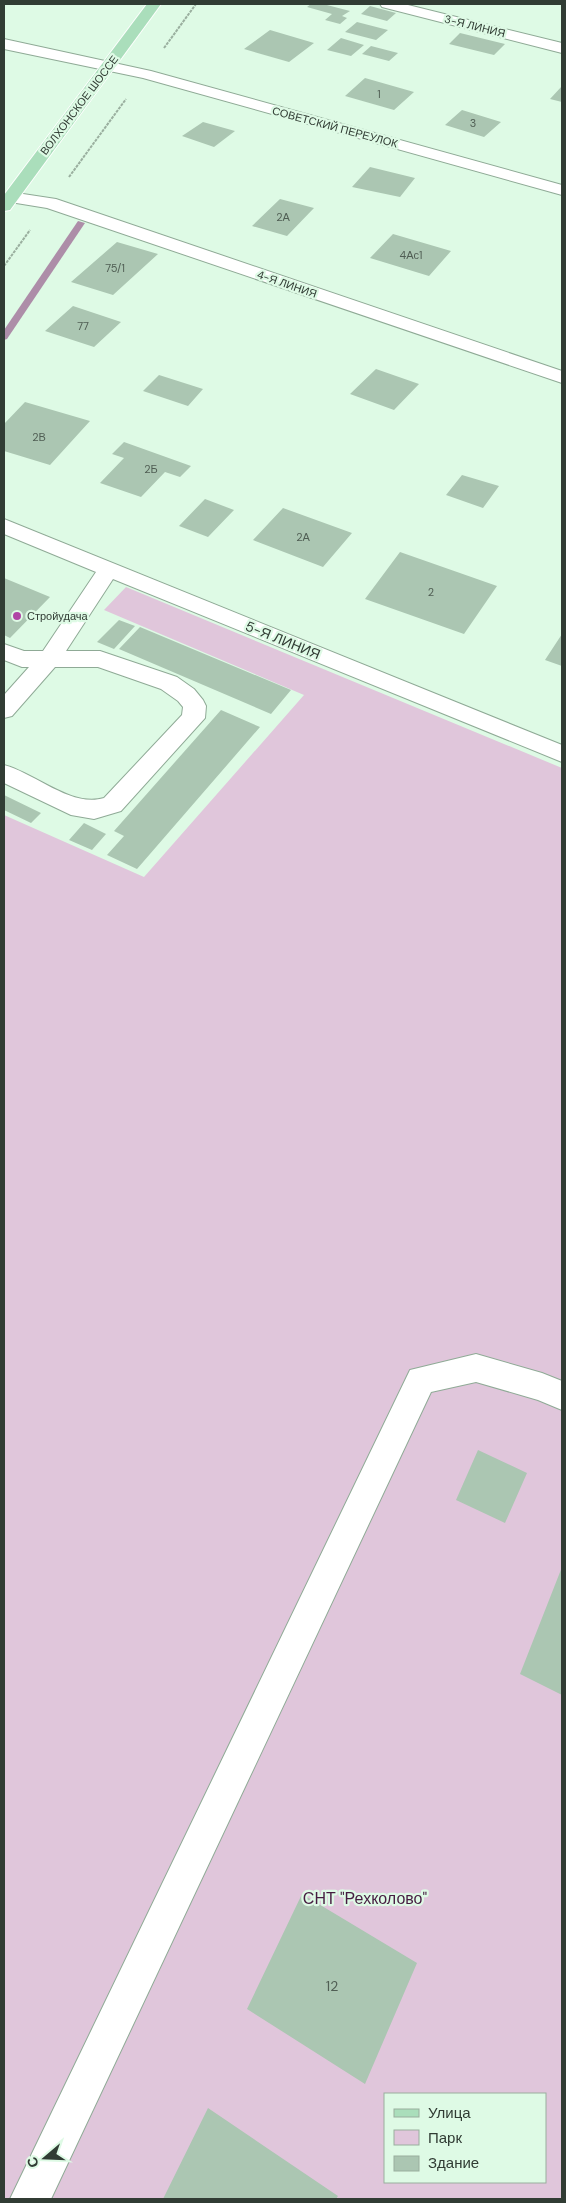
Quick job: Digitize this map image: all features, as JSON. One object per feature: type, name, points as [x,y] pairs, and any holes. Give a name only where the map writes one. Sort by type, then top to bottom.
[{"type":"main road","name":"ВОЛХОНСКОЕ ШОССЕ","points":[[7,202],[154,4]]},
{"type":"street","name":"3-Я ЛИНИЯ","points":[[387,4],[555,42]]},
{"type":"street","name":"СОВЕТСКИЙ ПЕРЕУЛОК","points":[[4,44],[145,74],[562,190]]},
{"type":"street","name":"4-Я ЛИНИЯ","points":[[7,202],[50,203],[562,377]]},
{"type":"street","name":"5-Я ЛИНИЯ","points":[[4,526],[562,754]]},
{"type":"street","points":[[4,710],[49,659],[109,569]]},
{"type":"street","points":[[4,652],[22,659],[100,659],[169,683],[186,695],[195,706],[193,718],[112,805],[94,810],[72,806],[4,772]]},
{"type":"street","points":[[30,2199],[421,1380],[476,1368],[562,1396]]},
{"type":"path","points":[[4,266],[196,4]]},
{"type":"green space","name":"СНТ \"Рехколово\"","points":[[126,587],[562,768],[562,2199],[4,2199],[4,815],[144,877],[304,695],[104,610]]},
{"type":"building","points":[[311,4],[323,4],[350,11],[342,16],[347,18],[340,24],[325,20],[332,14],[307,7]]},
{"type":"building","points":[[370,6],[396,13],[387,21],[361,14]]},
{"type":"building","points":[[357,22],[388,30],[376,40],[345,32]]},
{"type":"building","points":[[270,30],[314,43],[289,62],[244,49]]},
{"type":"building","points":[[460,33],[505,44],[494,55],[449,44]]},
{"type":"building","points":[[341,38],[364,45],[351,56],[327,50]]},
{"type":"building","points":[[371,46],[398,53],[389,61],[362,54]]},
{"type":"building","points":[[365,78],[414,92],[394,110],[345,96]]},
{"type":"building","points":[[562,86],[562,102],[550,99]]},
{"type":"building","points":[[462,110],[501,122],[484,137],[445,125]]},
{"type":"building","points":[[203,122],[235,131],[214,147],[182,136]]},
{"type":"building","points":[[370,167],[415,178],[400,197],[352,187]]},
{"type":"building","points":[[280,199],[314,208],[287,236],[252,226]]},
{"type":"building","points":[[393,234],[451,251],[429,276],[370,258]]},
{"type":"building","points":[[117,242],[158,254],[113,295],[71,282]]},
{"type":"building","points":[[73,306],[121,322],[94,347],[45,331]]},
{"type":"building","points":[[376,369],[419,384],[394,410],[350,394]]},
{"type":"building","points":[[159,375],[203,389],[188,406],[143,391]]},
{"type":"building","points":[[25,402],[90,421],[50,465],[4,451],[4,424]]},
{"type":"building","points":[[124,442],[191,466],[180,477],[165,472],[141,497],[100,483],[124,458],[112,454]]},
{"type":"building","points":[[462,475],[499,486],[483,508],[446,495]]},
{"type":"building","points":[[205,499],[234,510],[208,537],[179,526]]},
{"type":"building","points":[[283,508],[352,533],[323,567],[253,540]]},
{"type":"building","points":[[400,552],[497,586],[464,634],[365,599]]},
{"type":"building","name":"Стройудача","points":[[4,578],[50,597],[10,638],[4,635]]},
{"type":"building","points":[[119,620],[135,626],[114,649],[97,642]]},
{"type":"building","points":[[140,627],[291,690],[271,714],[119,649]]},
{"type":"building","points":[[562,634],[562,666],[545,660]]},
{"type":"building","points":[[221,710],[260,727],[137,869],[107,855],[124,836],[114,831]]},
{"type":"building","points":[[4,795],[41,813],[31,823],[4,810]]},
{"type":"building","points":[[84,823],[106,834],[92,850],[69,840]]},
{"type":"building","points":[[478,1450],[527,1473],[505,1523],[456,1500]]},
{"type":"building","points":[[562,1567],[562,1695],[520,1674]]},
{"type":"building","points":[[302,1894],[417,1963],[365,2084],[247,2009]]},
{"type":"building","points":[[208,2108],[338,2196],[336,2199],[163,2199]]},
{"type":"waterway","points":[[4,337],[81,223]]},
{"type":"place","name":"Стройудача","points":[[17,616]]}]
